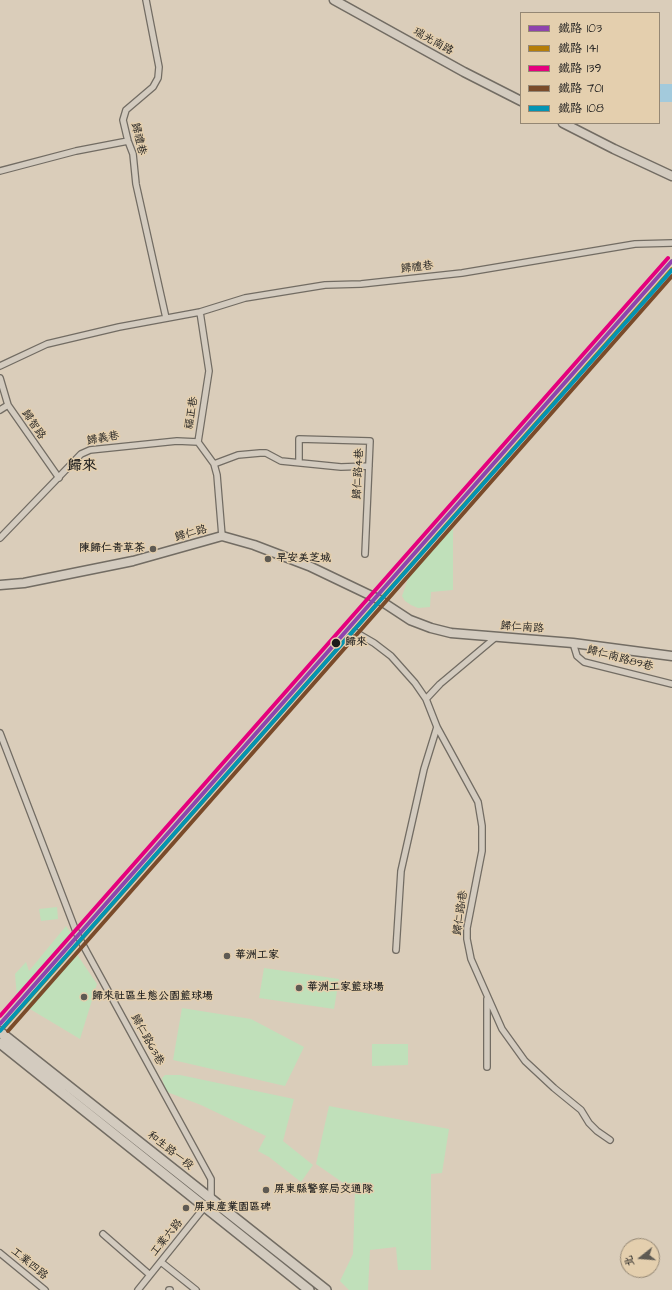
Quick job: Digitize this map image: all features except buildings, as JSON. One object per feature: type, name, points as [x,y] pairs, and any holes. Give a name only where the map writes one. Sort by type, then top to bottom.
[{"type":"main road","name":"和生路一段","points":[[0,1032],[326,1290]]},
{"type":"main road","name":"和生路一段","points":[[0,1043],[309,1290]]},
{"type":"street","name":"歸禮巷","points":[[146,0],[159,67],[158,78],[153,87],[124,114],[123,120],[133,154],[136,184],[166,318]]},
{"type":"street","name":"瑞光南路","points":[[334,0],[464,72],[520,100]]},
{"type":"street","points":[[565,124],[672,176]]},
{"type":"street","points":[[0,171],[76,151],[128,141]]},
{"type":"street","name":"歸禮巷","points":[[0,366],[47,344],[200,312],[245,298],[325,285],[361,284],[462,273],[635,244],[672,243]]},
{"type":"street","name":"福正巷","points":[[200,312],[209,371],[198,442],[214,464],[217,475],[222,536]]},
{"type":"street","name":"歸智路","points":[[0,378],[8,405],[58,478]]},
{"type":"street","points":[[0,410],[8,405]]},
{"type":"street","name":"歸仁路4巷","points":[[299,462],[299,439],[370,441],[365,554]]},
{"type":"street","name":"歸義巷","points":[[0,538],[81,454],[90,450],[177,441],[198,442]]},
{"type":"street","points":[[214,464],[238,455],[266,453],[281,461],[341,467],[369,466]]},
{"type":"street","name":"歸仁路","points":[[0,585],[24,583],[133,561],[222,536],[254,545],[309,566],[378,599]]},
{"type":"street","name":"歸仁南路","points":[[378,599],[410,620],[431,628],[451,633],[573,643],[672,656]]},
{"type":"street","name":"歸仁路1巷","points":[[355,632],[374,643],[391,656],[416,683],[426,699],[437,727],[478,802],[482,826],[482,851],[467,928],[467,940],[471,959],[502,1029],[525,1061],[554,1088],[581,1110],[589,1123],[597,1131],[610,1140]]},
{"type":"street","points":[[426,699],[440,684],[496,637]]},
{"type":"street","name":"歸仁南路89巷","points":[[573,643],[576,656],[584,662],[672,684]]},
{"type":"street","points":[[396,950],[401,871],[424,769],[437,727]]},
{"type":"street","name":"歸仁路63巷","points":[[0,733],[77,934],[211,1179],[212,1200]]},
{"type":"street","points":[[486,1067],[487,997]]},
{"type":"street","name":"工業六路","points":[[138,1290],[212,1200]]},
{"type":"street","points":[[103,1234],[150,1275]]},
{"type":"street","name":"工業四路","points":[[0,1253],[45,1290]]},
{"type":"street","points":[[161,1262],[196,1290]]},
{"type":"green space","points":[[453,528],[453,590],[431,592],[430,607],[418,608],[411,605],[405,601],[402,596],[409,576]]},
{"type":"green space","points":[[57,907],[58,919],[41,921],[39,909]]},
{"type":"green space","points":[[66,926],[72,935],[17,997],[15,974],[26,962],[29,971]]},
{"type":"green space","points":[[76,953],[97,984],[80,1039],[25,1006]]},
{"type":"green space","name":"華洲工家籃球場","points":[[264,968],[339,979],[334,1009],[259,998]]},
{"type":"green space","points":[[182,1008],[251,1019],[304,1047],[285,1086],[173,1060]]},
{"type":"green space","points":[[372,1044],[408,1044],[408,1065],[372,1066]]},
{"type":"green space","points":[[165,1075],[180,1075],[294,1099],[283,1141],[313,1165],[301,1182],[269,1157],[258,1151],[266,1136],[201,1105],[167,1092],[162,1078]]},
{"type":"green space","points":[[329,1106],[449,1129],[442,1173],[431,1174],[431,1270],[398,1270],[396,1247],[370,1250],[368,1290],[349,1290],[340,1281],[353,1254],[355,1191],[316,1164]]},
{"type":"water","points":[[660,84],[672,84],[672,102],[660,102]]},
{"type":"rail line","name":"139","points":[[0,1016],[668,258]]},
{"type":"rail line","name":"103","points":[[0,1024],[672,261]]},
{"type":"rail line","name":"141","points":[[4,1027],[672,269]]},
{"type":"rail line","name":"108","points":[[0,1031],[672,270]]},
{"type":"rail line","name":"701","points":[[8,1031],[672,276]]},
{"type":"place","name":"陳歸仁青草茶","points":[[153,549]]},
{"type":"place","name":"早安美芝城","points":[[268,559]]},
{"type":"place","name":"歸來","points":[[336,643]]},
{"type":"place","name":"華洲工家","points":[[227,956]]},
{"type":"place","name":"華洲工家籃球場","points":[[299,988]]},
{"type":"place","name":"歸來社區生態公園籃球場","points":[[84,997]]},
{"type":"place","name":"屏東縣警察局交通隊","points":[[266,1190]]},
{"type":"place","name":"屏東產業園區碑","points":[[186,1208]]},
{"type":"district","name":"歸來","points":[[82,467]]}]
